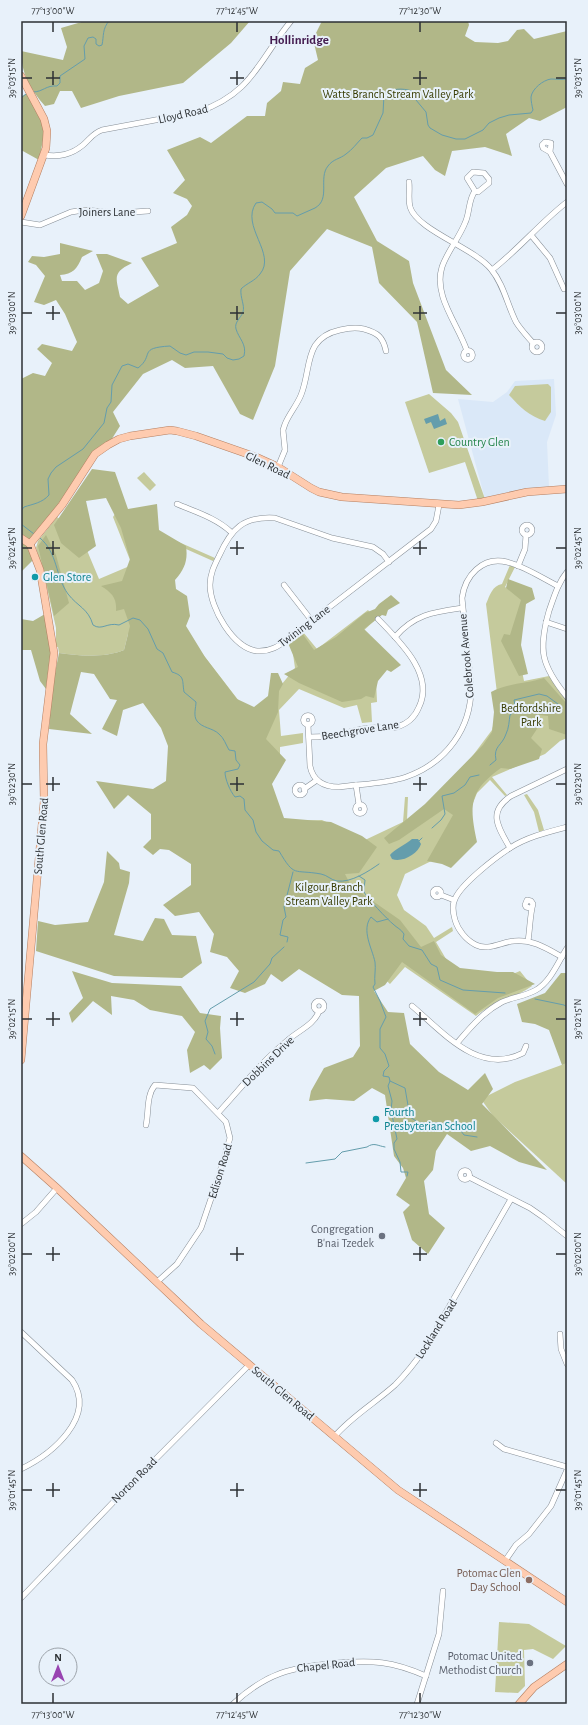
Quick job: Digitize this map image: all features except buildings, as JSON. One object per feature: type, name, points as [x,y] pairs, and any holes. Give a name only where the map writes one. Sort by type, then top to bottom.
[{"type":"main road","points":[[21,76],[46,125],[48,140],[44,156],[21,216]]},
{"type":"main road","name":"Glen Road","points":[[30,544],[62,504],[95,454],[119,439],[130,436],[177,431],[250,455],[278,467],[310,488],[329,495],[439,505],[472,504],[527,492],[567,489]]},
{"type":"main road","points":[[21,538],[30,544]]},
{"type":"main road","name":"South Glen Road","points":[[21,1060],[23,1016],[44,801],[43,744],[54,653],[40,570],[30,544]]},
{"type":"main road","name":"South Glen Road","points":[[21,1156],[202,1325],[398,1490],[567,1602]]},
{"type":"main road","points":[[519,1704],[534,1687],[567,1664]]},
{"type":"street","name":"Lloyd Road","points":[[44,156],[55,157],[73,152],[92,135],[102,130],[198,112],[225,100],[246,84],[291,21]]},
{"type":"street","points":[[550,152],[567,184]]},
{"type":"street","points":[[477,172],[486,174],[489,179],[489,183],[482,191],[475,191],[468,181],[468,175],[477,172]]},
{"type":"street","points":[[409,182],[410,206],[415,217],[477,256],[492,270],[502,285],[517,323],[533,343]]},
{"type":"street","points":[[467,351],[443,299],[440,286],[442,266],[466,222],[471,198],[475,191]]},
{"type":"street","points":[[492,270],[508,257],[550,215],[567,202]]},
{"type":"street","name":"Joiners Lane","points":[[21,222],[40,225],[71,212],[84,210],[119,213],[148,211]]},
{"type":"street","points":[[531,235],[550,258],[564,289]]},
{"type":"street","points":[[278,467],[285,450],[283,430],[285,424],[302,394],[312,350],[322,337],[336,330],[350,327],[363,328],[382,338],[386,351]]},
{"type":"street","points":[[177,504],[214,519],[223,524],[231,532],[252,520],[274,518],[332,538],[373,547],[383,554],[389,562]]},
{"type":"street","name":"Twining Lane","points":[[231,532],[224,543],[211,574],[210,586],[213,600],[219,616],[234,637],[252,650],[270,650],[277,647],[312,621],[432,529],[436,521],[439,505]]},
{"type":"street","points":[[518,566],[525,549],[526,535]]},
{"type":"street","name":"Colebrook Avenue","points":[[317,780],[329,787],[397,779],[418,772],[442,756],[455,741],[466,720],[471,699],[462,598],[466,583],[474,571],[480,566],[500,561],[518,566],[558,586]]},
{"type":"street","points":[[567,572],[558,586],[546,622],[543,641],[546,664],[554,681],[567,697]]},
{"type":"street","points":[[284,585],[312,621]]},
{"type":"street","points":[[395,637],[408,625],[424,615],[432,612],[462,608]]},
{"type":"street","name":"Beechgrove Lane","points":[[309,737],[335,736],[369,728],[396,727],[413,717],[421,704],[423,694],[421,678],[411,656],[378,619]]},
{"type":"street","points":[[546,622],[567,629]]},
{"type":"street","points":[[304,789],[317,780],[311,772],[310,766],[308,725]]},
{"type":"street","points":[[510,848],[499,829],[497,819],[499,808],[504,801],[567,769]]},
{"type":"street","points":[[356,785],[360,804]]},
{"type":"street","points":[[562,957],[542,945],[528,941],[514,941],[488,947],[474,944],[464,936],[456,922],[454,914],[454,900],[461,889],[510,848],[534,837],[567,827]]},
{"type":"street","points":[[441,895],[454,900]]},
{"type":"street","points":[[528,941],[531,918],[530,908]]},
{"type":"street","points":[[457,1043],[488,1010],[503,1002],[537,990],[550,977],[567,948]]},
{"type":"street","points":[[412,1006],[457,1043],[475,1055],[494,1059],[504,1059],[523,1053],[526,1046]]},
{"type":"street","name":"Dobbins Drive","points":[[218,1113],[273,1053],[310,1023],[317,1016],[319,1011]]},
{"type":"street","name":"Edison Road","points":[[146,1125],[150,1095],[156,1084],[193,1088],[196,1093],[226,1122],[230,1138],[201,1228],[177,1264],[157,1282]]},
{"type":"street","points":[[469,1177],[543,1217],[567,1236]]},
{"type":"street","points":[[21,1224],[36,1212],[57,1188]]},
{"type":"street","name":"Lockland Road","points":[[334,1437],[353,1417],[394,1385],[414,1364],[426,1347],[512,1199]]},
{"type":"street","points":[[21,1332],[72,1380],[76,1386],[80,1406],[78,1416],[72,1426],[51,1450],[41,1458],[21,1469]]},
{"type":"street","points":[[560,1334],[561,1349],[567,1364]]},
{"type":"street","name":"Norton Road","points":[[21,1598],[124,1491],[249,1365]]},
{"type":"street","points":[[496,1444],[504,1449],[567,1466]]},
{"type":"street","points":[[505,1561],[516,1545],[529,1534],[551,1506],[567,1470]]},
{"type":"street","points":[[417,1704],[439,1634],[443,1591]]},
{"type":"street","name":"Chapel Road","points":[[233,1704],[243,1694],[266,1680],[292,1669],[309,1665],[366,1661],[381,1662],[405,1667],[426,1676]]},
{"type":"shaded area","points":[[554,379],[556,415],[547,442],[549,487],[518,490],[485,499],[458,399],[493,402],[507,392],[515,381]]},
{"type":"green space","points":[[85,21],[250,21],[231,43],[183,83],[119,96],[81,108],[72,91],[60,91],[54,104],[45,106],[27,80],[21,59],[21,51],[63,60],[67,47],[61,28]]},
{"type":"green space","name":"Watts Branch Stream Valley Park","points":[[322,21],[468,21],[469,25],[465,36],[475,42],[498,43],[508,41],[517,30],[524,29],[534,39],[567,31],[567,107],[540,121],[529,118],[506,134],[512,156],[485,147],[452,151],[445,176],[435,170],[423,156],[386,168],[354,197],[377,241],[409,261],[413,283],[446,370],[472,395],[433,393],[417,322],[379,283],[372,247],[327,229],[290,271],[275,366],[253,420],[240,414],[213,366],[185,368],[172,360],[143,374],[113,412],[120,426],[108,445],[95,454],[30,544],[35,558],[21,572],[21,379],[33,373],[45,376],[52,363],[37,349],[42,344],[72,351],[77,342],[65,314],[56,300],[44,305],[34,302],[45,276],[36,265],[28,262],[32,256],[44,257],[60,254],[60,243],[93,251],[82,257],[74,270],[60,275],[62,281],[77,281],[85,290],[99,283],[103,271],[96,254],[107,254],[132,263],[121,270],[117,276],[117,285],[120,297],[128,304],[159,286],[141,258],[177,243],[171,227],[187,215],[192,206],[187,199],[173,193],[185,180],[167,150],[200,137],[211,143],[247,116],[265,116],[267,103],[281,91],[283,82],[300,84],[305,68],[318,60],[313,39]]},
{"type":"green space","points":[[29,92],[46,125],[39,160],[21,150],[21,97]]},
{"type":"green space","points":[[548,384],[551,387],[551,412],[545,421],[534,417],[525,411],[509,395],[515,386]]},
{"type":"green space","name":"Country Glen","points":[[429,394],[451,413],[458,422],[485,499],[478,501],[465,462],[429,473],[405,402]]},
{"type":"green space","points":[[92,469],[115,472],[128,509],[157,504],[159,530],[186,546],[187,556],[185,564],[175,580],[176,589],[187,596],[190,616],[186,626],[205,657],[237,699],[254,707],[268,696],[271,673],[278,673],[283,684],[279,691],[278,712],[266,739],[286,760],[272,784],[284,818],[331,822],[362,836],[377,847],[359,873],[345,874],[351,886],[400,920],[421,947],[434,941],[441,955],[460,968],[497,972],[513,972],[535,984],[498,998],[475,1014],[402,962],[385,985],[374,991],[388,1012],[404,1013],[410,1044],[439,1072],[468,1090],[485,1073],[493,1089],[482,1104],[547,1170],[519,1162],[490,1146],[471,1151],[447,1134],[436,1151],[433,1170],[424,1181],[429,1214],[445,1228],[428,1254],[412,1240],[403,1212],[410,1205],[396,1195],[406,1178],[403,1168],[394,1156],[385,1095],[372,1088],[354,1101],[326,1099],[309,1101],[311,1091],[324,1068],[353,1057],[360,1046],[359,996],[342,995],[299,969],[282,982],[271,974],[265,984],[245,993],[230,988],[239,971],[227,957],[210,952],[214,934],[199,912],[175,916],[163,905],[191,885],[191,864],[169,850],[160,849],[153,855],[143,847],[151,839],[151,814],[128,795],[114,809],[96,781],[153,789],[166,781],[168,746],[161,728],[143,703],[123,710],[117,736],[102,729],[117,700],[110,699],[94,674],[81,672],[70,714],[92,734],[49,729],[52,688],[59,653],[100,655],[116,653],[124,650],[130,626],[124,609],[116,611],[115,599],[101,586],[122,581],[130,559],[121,528],[106,498],[86,501],[96,546],[79,558],[61,543],[54,525]]},
{"type":"green space","points":[[144,472],[156,485],[150,491],[137,478]]},
{"type":"green space","name":"Kilgour Branch Stream Valley Park","points":[[115,514],[215,558],[213,561],[186,549],[175,576],[174,607],[198,648],[249,714],[273,695],[295,668],[291,640],[303,632],[317,649],[368,610],[373,616],[371,618],[374,621],[360,634],[376,680],[377,702],[371,703],[372,722],[362,723],[357,705],[344,708],[299,689],[279,710],[281,736],[303,733],[303,743],[280,747],[280,760],[267,775],[268,801],[285,821],[322,820],[365,840],[403,822],[405,797],[408,797],[407,820],[414,817],[471,758],[492,730],[497,711],[497,693],[486,604],[494,589],[502,584],[510,565],[515,567],[505,587],[524,599],[518,651],[524,681],[549,676],[567,699],[567,738],[560,741],[545,754],[492,777],[507,795],[505,796],[490,780],[477,793],[467,818],[474,840],[405,874],[397,895],[404,910],[426,926],[434,938],[452,927],[453,931],[436,942],[456,976],[508,976],[520,971],[532,986],[525,991],[483,1010],[476,1016],[405,967],[390,984],[366,962],[178,747],[128,634],[124,650],[116,653],[92,656],[59,653],[58,647],[56,647],[56,628],[43,570],[36,548],[38,541],[57,517],[81,536],[99,579],[132,565],[113,517]]},
{"type":"green space","points":[[46,535],[56,555],[69,603],[54,616],[38,546]]},
{"type":"green space","points":[[508,579],[532,588],[535,599],[526,604],[521,645],[528,674],[519,676],[501,641],[504,634],[510,635],[521,600],[506,588]]},
{"type":"green space","points":[[391,595],[400,603],[388,610],[386,616],[382,615],[364,629],[401,665],[391,672],[387,670],[378,681],[374,698],[366,696],[361,699],[342,702],[299,683],[284,674],[298,667],[288,643],[302,633],[314,650],[336,637],[365,613],[375,609]]},
{"type":"green space","points":[[45,614],[51,649],[46,689],[40,681],[31,650],[21,650],[21,619],[33,621]]},
{"type":"green space","name":"Bedfordshire Park","points":[[544,678],[567,704],[567,735],[549,729],[548,716],[540,715],[537,729],[531,738],[542,749],[539,759],[510,769],[501,768],[490,776],[477,792],[474,800],[473,818],[477,842],[451,868],[442,864],[427,861],[453,815],[444,809],[399,840],[389,844],[384,838],[425,804],[483,745],[492,732],[494,712],[491,692],[510,685]]},
{"type":"green space","points":[[527,794],[538,810],[544,830],[539,832],[534,812],[524,795]]},
{"type":"green space","points":[[107,851],[119,863],[120,869],[130,872],[129,883],[114,935],[143,941],[155,918],[164,919],[172,935],[196,936],[202,963],[182,978],[114,976],[36,951],[38,921],[55,925],[88,922],[104,882]]},
{"type":"green space","points":[[72,971],[112,983],[181,986],[200,1013],[221,1016],[220,1028],[222,1058],[210,1070],[204,1065],[190,1073],[187,1050],[195,1032],[182,1016],[150,1010],[134,1000],[111,996],[112,1015],[93,1001],[72,1023],[69,1013],[83,998]]},
{"type":"green space","points":[[561,973],[567,973],[567,1063],[562,1065],[549,1030],[535,1024],[522,1022],[517,1004],[545,993]]},
{"type":"green space","points":[[567,1063],[567,1184],[493,1116],[481,1099],[515,1082]]},
{"type":"green space","points":[[499,1622],[529,1624],[566,1646],[553,1659],[533,1649],[524,1650],[525,1686],[518,1693],[495,1692]]},
{"type":"water","points":[[438,414],[440,421],[445,418],[447,424],[434,429],[431,422],[426,424],[424,419]]},
{"type":"water","points":[[412,839],[418,839],[421,844],[417,851],[405,859],[392,859],[390,855],[392,853]]},
{"type":"waterway","points":[[33,92],[57,86],[60,83],[60,76],[85,59],[84,46],[88,38],[93,37],[96,39],[96,44],[99,46],[102,45],[104,30],[109,21]]},
{"type":"waterway","points":[[21,511],[24,507],[40,502],[49,495],[48,479],[51,473],[56,467],[83,449],[104,423],[107,408],[111,402],[112,385],[122,366],[128,364],[138,368],[146,359],[150,350],[153,348],[170,346],[186,355],[194,352],[208,352],[223,354],[227,358],[233,360],[244,356],[244,345],[236,329],[237,322],[243,312],[241,289],[258,276],[264,266],[262,249],[252,221],[252,212],[256,203],[262,202],[275,213],[293,213],[297,216],[315,208],[320,204],[324,194],[325,171],[332,162],[344,156],[362,138],[367,138],[373,135],[383,113],[384,95],[397,89],[412,91],[416,100],[426,112],[428,125],[430,128],[442,135],[456,139],[465,139],[483,130],[489,123],[499,118],[509,115],[531,113],[533,110],[531,97],[533,91],[538,85],[551,79],[567,79]]},
{"type":"waterway","points":[[21,98],[26,94]]},
{"type":"waterway","points":[[21,524],[34,534]]},
{"type":"waterway","points":[[40,538],[50,551],[68,594],[86,611],[93,625],[96,627],[115,624],[119,625],[133,618],[140,620],[148,629],[157,649],[163,653],[172,672],[181,677],[184,692],[196,702],[195,714],[197,721],[217,732],[222,737],[229,750],[235,751],[236,760],[240,765],[238,769],[225,772],[225,775],[231,792],[235,797],[240,796],[244,799],[245,810],[253,820],[256,832],[262,841],[273,850],[279,851],[292,869],[300,872],[325,875],[337,881],[354,878],[379,864]]},
{"type":"waterway","points":[[490,765],[496,760],[495,755],[507,732],[510,715],[516,710],[514,700],[539,694],[547,696],[562,707]]},
{"type":"waterway","points":[[432,828],[445,814],[442,796],[454,793],[465,785],[470,777],[479,775]]},
{"type":"waterway","points":[[419,841],[422,838]]},
{"type":"waterway","points":[[287,942],[288,937],[280,935],[283,920],[286,917],[284,907],[293,872]]},
{"type":"waterway","points":[[359,876],[365,880],[364,892],[366,895],[387,918],[403,932],[403,939],[409,946],[422,950],[431,964],[437,967],[440,980],[463,990],[505,993]]},
{"type":"waterway","points":[[388,919],[377,922],[371,917],[368,922],[367,933],[375,962],[375,984],[373,987],[386,1017],[380,1029],[380,1048],[385,1054],[389,1066],[384,1071],[383,1076],[389,1077],[390,1081],[388,1086],[392,1101],[391,1110],[397,1139],[394,1143],[394,1149],[400,1162],[401,1172],[408,1172],[407,1176]]},
{"type":"waterway","points":[[215,1054],[212,1046],[206,1039],[208,1032],[205,1021],[210,1009],[254,982],[270,964],[272,958],[284,947]]},
{"type":"waterway","points":[[535,999],[564,1005],[567,1007]]},
{"type":"waterway","points":[[390,1081],[405,1088],[410,1117],[419,1123],[438,1123],[458,1127],[464,1135],[477,1137]]},
{"type":"waterway","points":[[306,1163],[335,1159],[342,1152],[372,1145],[385,1147]]},
{"type":"place","name":"Country Glen","points":[[441,442]]},
{"type":"place","name":"Glen Store","points":[[35,577]]},
{"type":"place","name":"Fourth Presbyterian School","points":[[376,1119]]},
{"type":"place","name":"Congregation B'nai Tzedek","points":[[382,1236]]},
{"type":"place","name":"Potomac Glen Day School","points":[[529,1580]]},
{"type":"place","name":"Potomac United Methodist Church","points":[[530,1663]]},
{"type":"district","name":"Hollinridge","points":[[299,40]]}]
